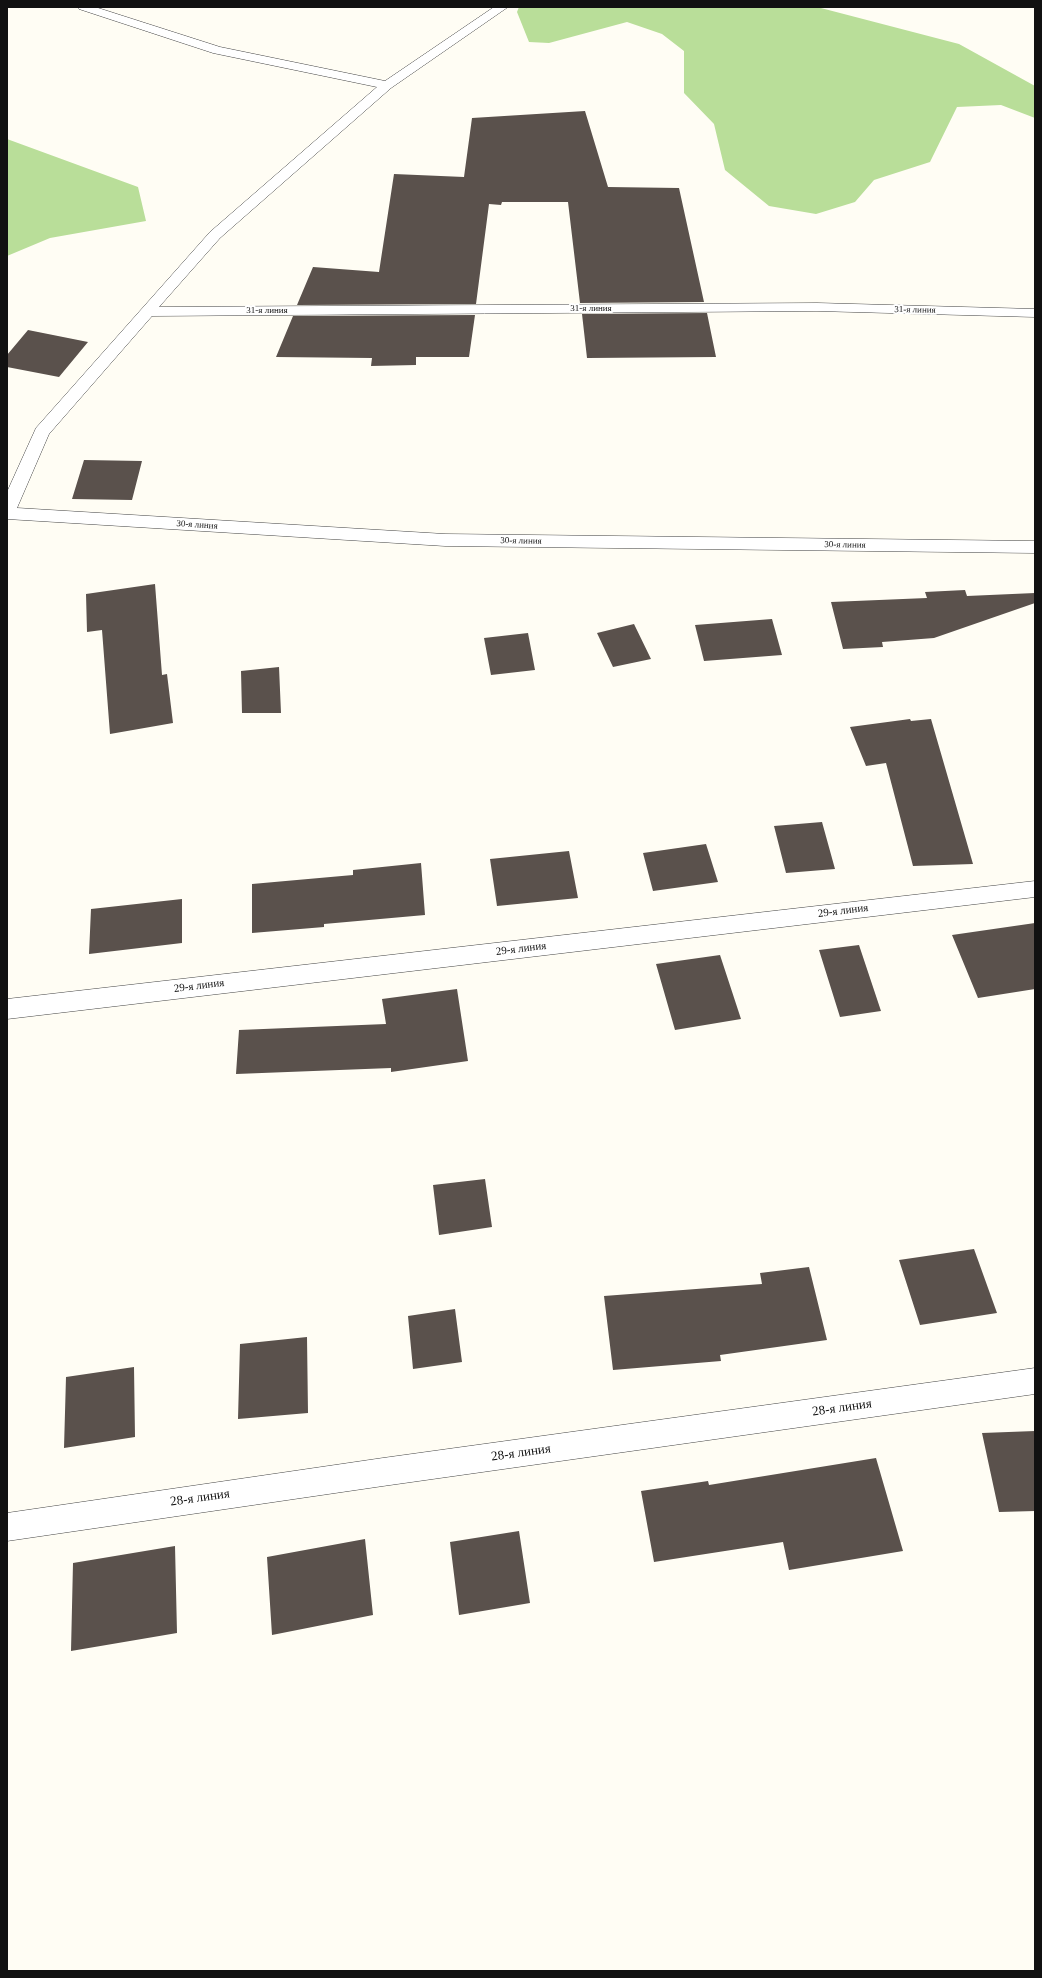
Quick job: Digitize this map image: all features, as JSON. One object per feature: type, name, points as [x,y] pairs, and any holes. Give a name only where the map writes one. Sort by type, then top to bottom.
[{"type":"street","points":[[83,7],[217,50],[387,85]]},
{"type":"street","points":[[7,512],[42,432],[215,235],[387,85],[502,7]]},
{"type":"street","name":"31-я линия","points":[[147,312],[817,307],[1035,313]]},
{"type":"street","name":"30-я линия","points":[[7,512],[445,540],[1035,547]]},
{"type":"street","name":"29-я линия","points":[[7,1009],[1035,889]]},
{"type":"street","name":"28-я линия","points":[[7,1527],[376,1473],[1035,1381]]},
{"type":"green space","points":[[519,7],[817,7],[959,44],[1035,86],[1035,118],[1001,105],[957,107],[930,162],[874,180],[855,202],[816,214],[769,206],[725,170],[714,124],[684,93],[684,51],[662,34],[627,22],[549,43],[529,42],[517,12]]},
{"type":"green space","points":[[7,139],[138,187],[146,221],[50,238],[7,256]]},
{"type":"building","points":[[585,111],[608,187],[679,188],[704,302],[580,303],[568,202],[502,202],[501,205],[489,204],[476,304],[297,305],[313,267],[379,272],[394,174],[464,177],[472,118]]},
{"type":"building","points":[[707,313],[716,357],[587,358],[582,314]]},
{"type":"building","points":[[475,315],[469,357],[416,357],[416,365],[371,366],[372,358],[276,357],[293,316]]},
{"type":"building","points":[[28,330],[88,342],[59,377],[7,367],[7,355]]},
{"type":"building","points":[[84,460],[142,461],[132,500],[72,499]]},
{"type":"building","points":[[155,584],[162,675],[167,674],[173,723],[110,734],[102,630],[87,632],[86,594]]},
{"type":"building","points":[[965,590],[967,596],[1035,593],[1035,603],[934,638],[882,642],[883,647],[843,649],[831,602],[927,598],[925,592]]},
{"type":"building","points":[[772,619],[782,655],[704,661],[695,625]]},
{"type":"building","points":[[634,624],[651,659],[613,667],[597,633]]},
{"type":"building","points":[[528,633],[535,670],[491,675],[484,638]]},
{"type":"building","points":[[279,667],[281,713],[242,713],[241,671]]},
{"type":"building","points":[[910,719],[911,721],[931,719],[973,864],[913,866],[886,763],[866,766],[850,727]]},
{"type":"building","points":[[822,822],[835,869],[786,873],[774,826]]},
{"type":"building","points":[[706,844],[718,882],[653,891],[643,853]]},
{"type":"building","points":[[569,851],[578,898],[497,906],[490,859]]},
{"type":"building","points":[[421,863],[425,915],[324,924],[324,927],[252,933],[252,884],[353,875],[353,870]]},
{"type":"building","points":[[182,899],[182,943],[89,954],[91,909]]},
{"type":"building","points":[[1035,923],[1035,989],[978,998],[952,935]]},
{"type":"building","points":[[859,945],[881,1011],[840,1017],[819,950]]},
{"type":"building","points":[[720,955],[741,1019],[675,1030],[656,964]]},
{"type":"building","points":[[457,989],[468,1061],[391,1072],[391,1068],[236,1074],[239,1030],[386,1024],[382,999]]},
{"type":"building","points":[[485,1179],[492,1227],[439,1235],[433,1185]]},
{"type":"building","points":[[974,1249],[997,1313],[920,1325],[899,1260]]},
{"type":"building","points":[[809,1267],[827,1340],[720,1355],[721,1361],[613,1370],[604,1296],[762,1284],[760,1273]]},
{"type":"building","points":[[455,1309],[462,1362],[413,1369],[408,1316]]},
{"type":"building","points":[[307,1337],[308,1413],[238,1419],[240,1344]]},
{"type":"building","points":[[134,1367],[135,1437],[64,1448],[66,1377]]},
{"type":"building","points":[[1035,1431],[1035,1511],[999,1512],[982,1433]]},
{"type":"building","points":[[876,1458],[903,1551],[789,1570],[783,1542],[654,1562],[641,1491],[708,1481],[709,1485]]},
{"type":"building","points":[[519,1531],[530,1603],[459,1615],[450,1542]]},
{"type":"building","points":[[365,1539],[373,1615],[272,1635],[267,1557]]},
{"type":"building","points":[[175,1546],[177,1633],[71,1651],[73,1563]]}]
